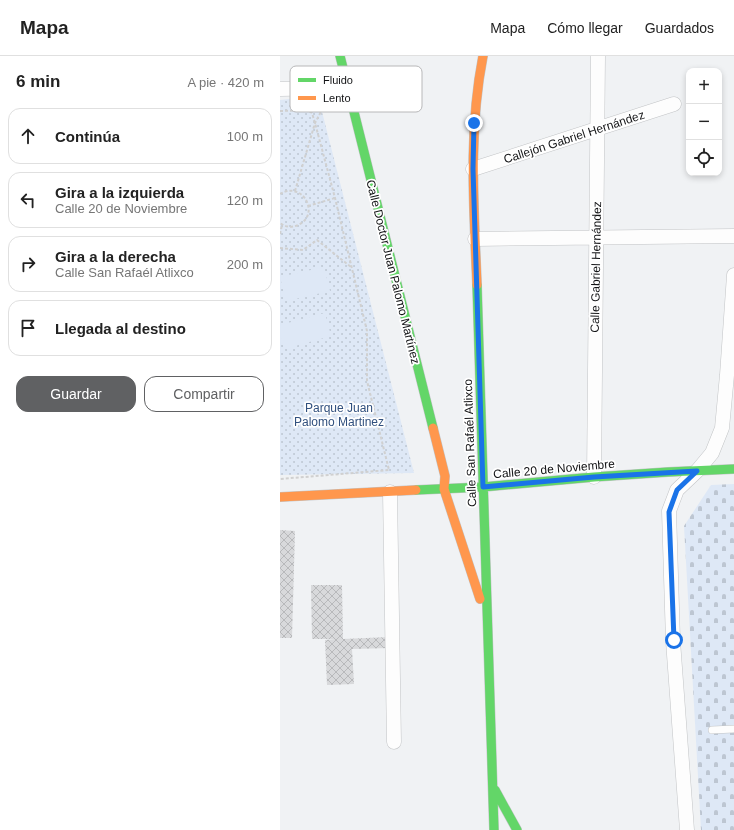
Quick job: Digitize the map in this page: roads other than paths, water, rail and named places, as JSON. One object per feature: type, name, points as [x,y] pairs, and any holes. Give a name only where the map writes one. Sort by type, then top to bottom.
[{"type":"street","name":"Calle Doctor Juan Palomo Martínez","points":[[340,56],[342,66]]},
{"type":"street","name":"Calle San Rafaél Atlixco","points":[[483,56],[480,67],[474,123],[473,169],[494,830]]},
{"type":"street","name":"Calle Gabriel Hernández","points":[[594,477],[598,56]]},
{"type":"street","name":"Callejón Gabriel Hernández","points":[[473,169],[674,104]]},
{"type":"street","name":"Calle Doctor Juan Palomo Martínez","points":[[354,112],[445,476],[444,489],[487,622]]},
{"type":"street","points":[[475,239],[597,239],[734,236]]},
{"type":"street","points":[[687,830],[674,640],[669,512],[677,490],[697,471],[712,453],[722,428],[731,375],[734,275]]},
{"type":"street","name":"Calle 20 de Noviembre","points":[[280,497],[483,487],[594,477],[734,469]]},
{"type":"street","name":"Calle Doctor Juan Palomo Martínez","points":[[437,482],[444,489]]},
{"type":"street","points":[[390,492],[394,742]]},
{"type":"street","points":[[493,786],[517,830]]},
{"type":"lane","points":[[712,730],[734,729]]},
{"type":"park label","name":"Parque Juan Palomo Martinez","points":[[339,415]]}]
